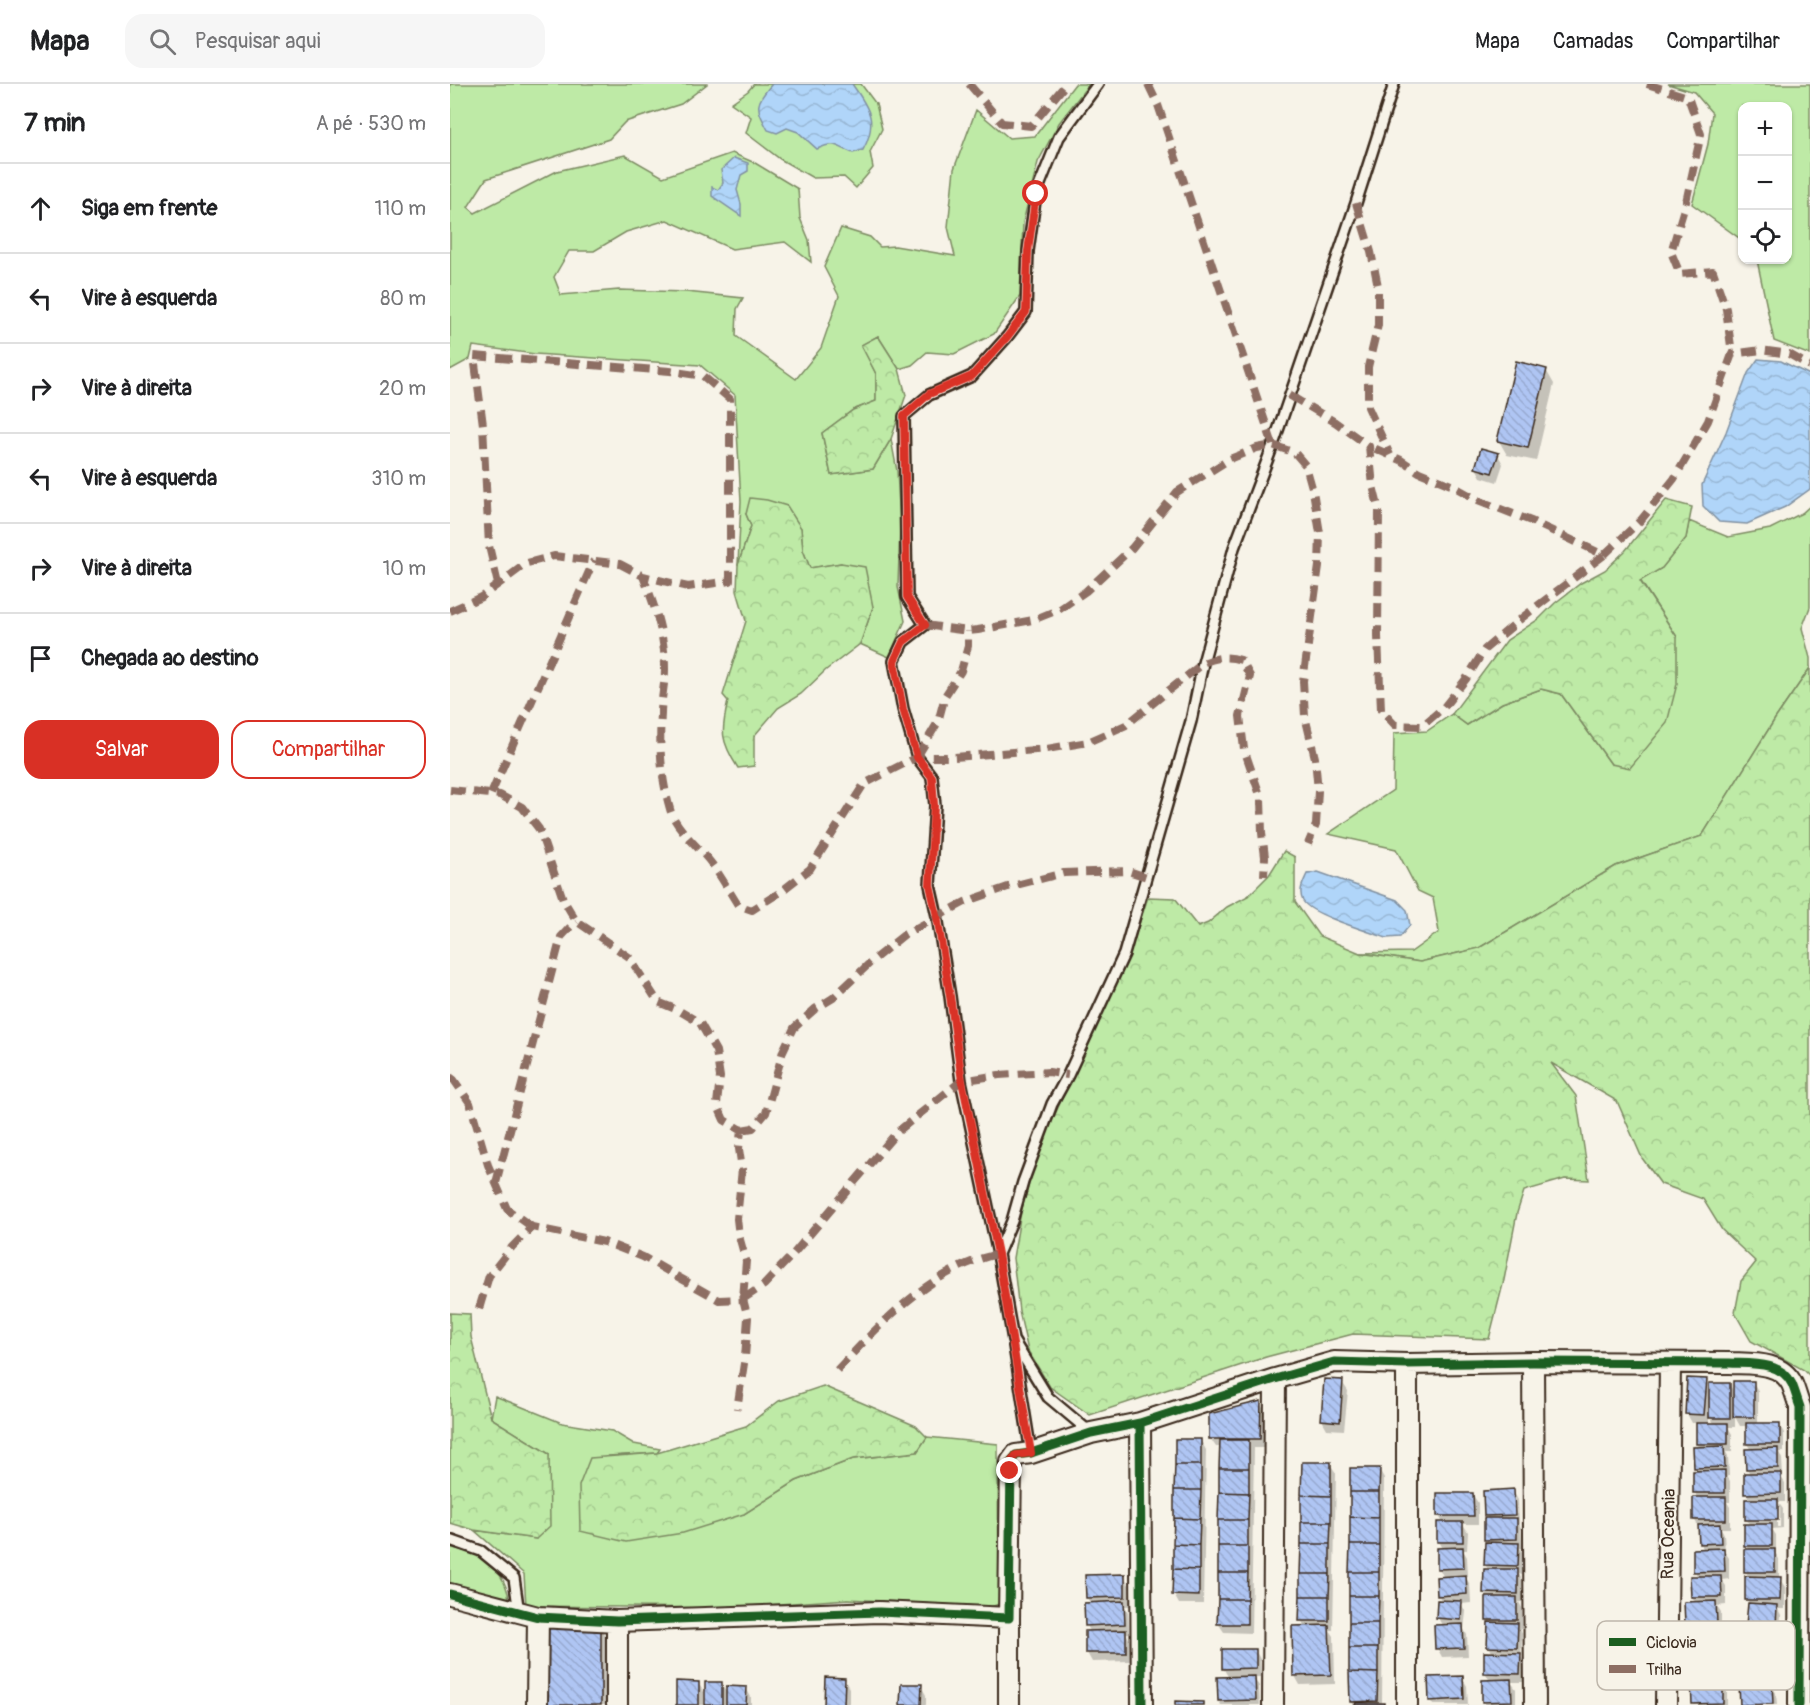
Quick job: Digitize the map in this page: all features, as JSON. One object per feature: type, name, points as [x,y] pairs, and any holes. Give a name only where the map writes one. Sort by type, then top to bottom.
[{"type":"street","points":[[1009,1705],[1011,1462],[1016,1455],[1031,1453],[1091,1433],[1140,1423],[1335,1362],[1407,1364],[1533,1362],[1757,1364],[1779,1369],[1791,1381],[1800,1407],[1805,1621],[1799,1705]]},
{"type":"street","points":[[1533,1362],[1535,1705]]},
{"type":"street","name":"Rua Oceania","points":[[1667,1621],[1670,1363]]},
{"type":"street","points":[[1407,1364],[1407,1705]]},
{"type":"street","points":[[1273,1705],[1275,1379]]},
{"type":"street","points":[[1140,1423],[1142,1705]]},
{"type":"street","points":[[450,1594],[529,1615],[617,1621],[879,1612],[1009,1618]]},
{"type":"street","points":[[529,1615],[537,1705]]},
{"type":"street","points":[[617,1621],[617,1705]]},
{"type":"street","name":"Rua Oceania","points":[[1666,1690],[1666,1705]]},
{"type":"lane","points":[[1031,1453],[998,1254],[962,1081],[937,916],[930,885],[934,805],[932,777],[917,757],[903,709],[894,661],[903,642],[925,625],[907,597],[904,416],[929,394],[972,376],[1026,312],[1028,251],[1036,194],[1059,136],[1098,84]]},
{"type":"lane","points":[[998,1254],[1012,1221],[1023,1182],[1052,1104],[1068,1075],[1124,954],[1191,721],[1203,663],[1234,548],[1273,445],[1394,84]]},
{"type":"lane","points":[[1013,1340],[1048,1397],[1091,1433]]},
{"type":"lane","points":[[450,1540],[481,1551],[514,1578],[529,1615]]},
{"type":"green space","points":[[450,84],[707,84],[681,104],[625,122],[609,139],[486,179],[468,207],[475,213],[557,171],[625,155],[663,177],[732,153],[755,163],[798,189],[800,218],[809,240],[811,262],[785,242],[732,249],[667,220],[626,232],[594,251],[569,251],[554,277],[561,295],[619,290],[686,292],[743,298],[737,309],[736,336],[796,379],[821,348],[839,296],[824,267],[841,228],[870,237],[880,247],[895,246],[955,256],[948,227],[954,169],[976,110],[1009,138],[1035,136],[1075,84],[1089,84],[1059,123],[1038,162],[1023,222],[1020,296],[994,334],[954,354],[927,352],[912,365],[899,369],[878,336],[862,345],[876,374],[876,401],[853,410],[822,433],[831,475],[873,469],[891,439],[897,471],[900,523],[898,587],[905,621],[889,657],[860,644],[873,607],[841,563],[810,568],[803,550],[801,528],[746,514],[751,526],[738,565],[741,501],[735,395],[700,365],[535,354],[473,346],[470,359],[450,370]]},
{"type":"green space","points":[[754,84],[861,84],[876,104],[882,129],[870,152],[873,168],[856,188],[844,177],[813,178],[780,159],[746,133],[751,117],[731,103]]},
{"type":"green space","points":[[1668,84],[1810,84],[1810,355],[1774,341],[1758,264],[1792,264],[1792,102],[1738,102],[1738,237],[1692,204],[1708,144],[1712,113],[1694,92]]},
{"type":"green space","points":[[878,336],[899,369],[906,395],[891,439],[873,469],[831,475],[822,433],[853,410],[876,401],[876,374],[861,345]]},
{"type":"green space","points":[[750,498],[787,506],[801,528],[803,550],[810,568],[841,563],[865,567],[873,607],[860,644],[826,670],[801,694],[778,708],[754,736],[754,766],[738,768],[725,743],[723,728],[728,701],[723,695],[746,621],[737,591],[738,565],[751,526],[746,514]]},
{"type":"green space","points":[[1666,500],[1692,507],[1686,538],[1662,568],[1640,581],[1677,637],[1677,684],[1667,723],[1630,768],[1611,764],[1561,694],[1541,689],[1502,703],[1467,725],[1452,714],[1507,640],[1539,619],[1581,583],[1605,570],[1625,551]]},
{"type":"green space","points":[[1810,506],[1810,607],[1802,628],[1810,658],[1810,668],[1775,719],[1702,836],[1616,866],[1479,948],[1420,962],[1360,953],[1411,952],[1439,932],[1433,898],[1418,891],[1396,849],[1328,834],[1393,790],[1394,733],[1427,731],[1452,714],[1467,725],[1502,703],[1541,689],[1561,694],[1611,764],[1677,637],[1640,580],[1662,568],[1686,538],[1689,521],[1728,537],[1770,529],[1802,513]]},
{"type":"green space","points":[[1810,668],[1810,1376],[1804,1370],[1751,1341],[1735,1313],[1741,1281],[1756,1262],[1722,1230],[1703,1199],[1661,1184],[1642,1158],[1617,1101],[1551,1063],[1576,1096],[1589,1180],[1565,1179],[1524,1191],[1489,1339],[1353,1334],[1266,1357],[1090,1415],[1050,1387],[1028,1351],[1019,1311],[1013,1258],[1021,1212],[1038,1152],[1127,961],[1148,897],[1175,898],[1198,927],[1208,923],[1227,907],[1248,896],[1269,875],[1284,851],[1295,857],[1295,902],[1319,936],[1360,953],[1420,962],[1479,948],[1616,866],[1702,836],[1775,719]]},
{"type":"green space","points":[[450,1313],[470,1314],[471,1337],[491,1418],[549,1454],[550,1526],[536,1539],[474,1530],[450,1523]]},
{"type":"green space","points":[[823,1386],[916,1426],[927,1437],[917,1452],[853,1459],[796,1481],[744,1514],[683,1533],[626,1542],[580,1531],[579,1486],[590,1458],[657,1453],[746,1426],[779,1401]]},
{"type":"green space","points":[[495,1396],[562,1423],[612,1431],[634,1444],[660,1449],[657,1453],[608,1456],[744,1514],[796,1481],[853,1459],[917,1452],[927,1437],[998,1444],[999,1604],[991,1607],[848,1599],[723,1608],[526,1606],[524,1574],[474,1530],[536,1539],[549,1454],[491,1418]]},
{"type":"green space","points":[[450,1547],[483,1558],[488,1562],[504,1581],[509,1599],[503,1602],[450,1588]]},
{"type":"water","points":[[772,84],[852,84],[870,116],[870,131],[863,150],[853,153],[836,145],[817,149],[798,132],[787,128],[777,133],[768,130],[759,106],[762,96]]},
{"type":"water","points":[[734,158],[748,163],[748,171],[741,175],[737,190],[741,204],[741,216],[712,196],[712,187],[718,190],[723,183],[721,170]]},
{"type":"water","points":[[1758,359],[1781,361],[1810,375],[1810,489],[1785,507],[1747,524],[1719,522],[1703,506],[1702,485],[1726,432],[1748,373]]},
{"type":"water","points":[[1318,872],[1397,900],[1407,910],[1410,925],[1400,937],[1387,938],[1317,912],[1303,901],[1301,890],[1307,874]]},
{"type":"building","points":[[1516,361],[1547,369],[1528,448],[1497,441]]},
{"type":"building","points":[[1481,448],[1499,453],[1492,473],[1475,468]]},
{"type":"building","points":[[1687,1378],[1707,1379],[1704,1415],[1685,1414]]},
{"type":"building","points":[[1324,1379],[1343,1380],[1340,1422],[1321,1420]]},
{"type":"building","points":[[1733,1381],[1754,1381],[1754,1417],[1733,1417]]},
{"type":"building","points":[[1709,1383],[1730,1383],[1730,1418],[1709,1418]]},
{"type":"building","points":[[1261,1401],[1260,1439],[1209,1439],[1209,1414]]},
{"type":"building","points":[[1696,1423],[1728,1423],[1728,1444],[1696,1444]]},
{"type":"building","points":[[1746,1423],[1780,1423],[1780,1444],[1746,1444]]},
{"type":"building","points":[[1175,1439],[1201,1439],[1201,1465],[1175,1465]]},
{"type":"building","points":[[1220,1440],[1249,1440],[1249,1468],[1219,1468]]},
{"type":"building","points":[[1724,1446],[1725,1467],[1694,1468],[1693,1447]]},
{"type":"building","points":[[1778,1448],[1778,1468],[1746,1469],[1745,1449]]},
{"type":"building","points":[[1302,1462],[1331,1462],[1331,1496],[1301,1495]]},
{"type":"building","points":[[1175,1465],[1201,1465],[1201,1490],[1174,1490]]},
{"type":"building","points":[[1219,1468],[1249,1468],[1249,1493],[1219,1492]]},
{"type":"building","points":[[1350,1468],[1380,1468],[1379,1492],[1350,1492]]},
{"type":"building","points":[[1725,1470],[1725,1493],[1693,1493],[1693,1471]]},
{"type":"building","points":[[1744,1473],[1781,1473],[1781,1493],[1744,1494]]},
{"type":"building","points":[[1514,1489],[1515,1515],[1484,1516],[1483,1491]]},
{"type":"building","points":[[1174,1490],[1201,1490],[1200,1519],[1174,1518]]},
{"type":"building","points":[[1219,1492],[1249,1493],[1248,1520],[1218,1520]]},
{"type":"building","points":[[1350,1492],[1379,1492],[1379,1518],[1350,1517]]},
{"type":"building","points":[[1437,1493],[1473,1493],[1474,1516],[1437,1516]]},
{"type":"building","points":[[1301,1495],[1331,1496],[1331,1522],[1301,1522]]},
{"type":"building","points":[[1693,1497],[1726,1497],[1726,1520],[1693,1520]]},
{"type":"building","points":[[1745,1499],[1778,1499],[1778,1520],[1745,1520]]},
{"type":"building","points":[[1350,1517],[1379,1518],[1379,1545],[1350,1545]]},
{"type":"building","points":[[1174,1518],[1200,1519],[1199,1545],[1173,1544]]},
{"type":"building","points":[[1484,1518],[1517,1518],[1517,1539],[1484,1540]]},
{"type":"building","points":[[1218,1520],[1248,1520],[1248,1546],[1218,1546]]},
{"type":"building","points":[[1301,1522],[1331,1522],[1330,1544],[1301,1544]]},
{"type":"building","points":[[1437,1522],[1463,1522],[1463,1542],[1437,1542]]},
{"type":"building","points":[[1720,1524],[1721,1543],[1699,1544],[1698,1525]]},
{"type":"building","points":[[1744,1524],[1772,1524],[1772,1546],[1744,1546]]},
{"type":"building","points":[[1485,1542],[1519,1543],[1518,1566],[1484,1565]]},
{"type":"building","points":[[1173,1544],[1199,1545],[1199,1570],[1173,1569]]},
{"type":"building","points":[[1301,1544],[1330,1544],[1330,1574],[1300,1574]]},
{"type":"building","points":[[1350,1545],[1379,1545],[1379,1572],[1349,1572]]},
{"type":"building","points":[[1218,1546],[1248,1546],[1248,1573],[1218,1573]]},
{"type":"building","points":[[1463,1547],[1464,1568],[1437,1569],[1437,1548]]},
{"type":"building","points":[[1724,1548],[1725,1571],[1693,1572],[1693,1549]]},
{"type":"building","points":[[1744,1549],[1775,1549],[1775,1572],[1744,1572]]},
{"type":"building","points":[[1173,1569],[1199,1570],[1199,1596],[1172,1595]]},
{"type":"building","points":[[1484,1569],[1518,1569],[1518,1594],[1483,1593]]},
{"type":"building","points":[[1349,1572],[1379,1572],[1379,1596],[1349,1596]]},
{"type":"building","points":[[1218,1573],[1248,1573],[1247,1599],[1218,1599]]},
{"type":"building","points":[[1125,1574],[1125,1597],[1086,1598],[1085,1575]]},
{"type":"building","points":[[1300,1574],[1330,1574],[1329,1596],[1300,1596]]},
{"type":"building","points":[[1466,1575],[1467,1594],[1437,1596],[1436,1577]]},
{"type":"building","points":[[1690,1576],[1721,1576],[1722,1597],[1691,1597]]},
{"type":"building","points":[[1745,1576],[1781,1577],[1780,1600],[1745,1600]]},
{"type":"building","points":[[1300,1596],[1329,1596],[1329,1621],[1299,1621]]},
{"type":"building","points":[[1349,1596],[1379,1596],[1378,1623],[1349,1623]]},
{"type":"building","points":[[1486,1597],[1517,1597],[1517,1620],[1486,1620]]},
{"type":"building","points":[[1218,1599],[1247,1599],[1247,1624],[1217,1624]]},
{"type":"building","points":[[1437,1600],[1462,1601],[1461,1620],[1436,1618]]},
{"type":"building","points":[[1124,1601],[1125,1624],[1085,1626],[1084,1603]]},
{"type":"building","points":[[1716,1601],[1717,1621],[1685,1621],[1684,1602]]},
{"type":"building","points":[[1748,1603],[1777,1605],[1776,1621],[1746,1621]]},
{"type":"building","points":[[1488,1622],[1518,1623],[1517,1648],[1487,1647]]},
{"type":"building","points":[[1349,1623],[1378,1623],[1378,1648],[1349,1648]]},
{"type":"building","points":[[1463,1624],[1464,1648],[1435,1649],[1434,1625]]},
{"type":"building","points":[[601,1625],[601,1705],[548,1705],[548,1626]]},
{"type":"building","points":[[1329,1625],[1331,1675],[1293,1676],[1292,1626]]},
{"type":"building","points":[[1126,1630],[1126,1653],[1085,1653],[1085,1631]]},
{"type":"building","points":[[1349,1648],[1378,1648],[1378,1673],[1349,1672]]},
{"type":"building","points":[[1222,1649],[1256,1649],[1256,1668],[1222,1669]]},
{"type":"building","points":[[1484,1652],[1521,1653],[1520,1674],[1484,1673]]},
{"type":"building","points":[[1349,1672],[1378,1673],[1377,1701],[1350,1702]]},
{"type":"building","points":[[1255,1676],[1256,1700],[1218,1701],[1217,1677]]},
{"type":"building","points":[[1463,1676],[1464,1699],[1429,1701],[1428,1677]]},
{"type":"building","points":[[825,1677],[845,1678],[844,1705],[824,1705]]},
{"type":"building","points":[[1511,1679],[1512,1701],[1482,1702],[1482,1680]]},
{"type":"building","points":[[676,1681],[699,1682],[699,1705],[676,1705]]},
{"type":"building","points":[[705,1682],[722,1682],[722,1705],[705,1705]]},
{"type":"building","points":[[901,1684],[922,1684],[921,1705],[900,1705]]},
{"type":"building","points":[[726,1686],[747,1687],[746,1705],[726,1705]]},
{"type":"building","points":[[1691,1690],[1723,1690],[1723,1703],[1692,1704]]},
{"type":"building","points":[[1739,1690],[1772,1690],[1773,1704],[1740,1705]]},
{"type":"building","points":[[1175,1701],[1203,1702],[1203,1705],[1175,1705]]},
{"type":"building","points":[[1356,1703],[1384,1703],[1384,1705],[1355,1705]]},
{"type":"marked path","points":[[969,84],[1002,123],[1031,126],[1066,84]]},
{"type":"marked path","points":[[1148,84],[1158,105],[1273,445]]},
{"type":"marked path","points":[[1647,84],[1688,97],[1701,134],[1686,202],[1671,252],[1680,274],[1713,271],[1726,309],[1732,354]]},
{"type":"marked path","points":[[1356,203],[1371,252],[1378,286],[1378,325],[1368,367],[1368,407],[1390,455]]},
{"type":"marked path","points":[[1604,555],[1641,520],[1674,479],[1708,421],[1732,354],[1761,350],[1789,354],[1810,366]]},
{"type":"marked path","points":[[498,584],[489,546],[483,425],[474,356],[670,371],[703,376],[730,399],[730,581],[688,587],[643,576]]},
{"type":"marked path","points":[[1289,395],[1335,422],[1369,446],[1373,486],[1379,510],[1378,636],[1381,710],[1395,725],[1422,726],[1444,707],[1466,679],[1485,649],[1604,555],[1531,521],[1478,500],[1369,446]]},
{"type":"marked path","points":[[925,625],[968,631],[978,630],[1033,620],[1060,609],[1086,591],[1132,548],[1177,492],[1230,459],[1257,448],[1273,445],[1295,453],[1306,466],[1320,533],[1319,566],[1303,681],[1305,716],[1315,758],[1318,791],[1316,825],[1308,844]]},
{"type":"marked path","points":[[450,611],[481,597],[527,563],[554,556],[620,564],[643,576],[655,610],[663,644],[665,669],[660,726],[661,750],[670,809],[677,823],[722,878],[738,905],[752,910],[810,869],[864,784],[917,757],[954,757],[1047,749],[1088,742],[1126,725],[1203,663],[1222,658],[1241,660],[1250,676],[1240,716],[1244,749],[1261,798],[1264,876]]},
{"type":"marked path","points":[[491,794],[594,560]]},
{"type":"marked path","points":[[917,757],[938,722],[945,696],[961,671],[968,646],[968,631]]},
{"type":"marked path","points":[[450,790],[500,795],[522,807],[539,829],[563,899],[576,921],[629,957],[658,1002],[700,1023],[716,1051],[720,1077],[717,1104],[724,1120],[741,1130],[739,1149],[742,1169],[737,1219],[746,1261],[743,1299]]},
{"type":"marked path","points":[[741,1130],[753,1128],[766,1113],[783,1051],[794,1028],[815,1009],[833,998],[873,960],[905,934],[965,902],[1008,887],[1064,873],[1128,871],[1147,877]]},
{"type":"marked path","points":[[496,1183],[561,937],[576,921]]},
{"type":"marked path","points":[[743,1299],[764,1285],[794,1253],[897,1132],[961,1081],[999,1075],[1049,1072],[1068,1075]]},
{"type":"marked path","points":[[450,1077],[470,1103],[488,1165],[507,1209],[532,1227]]},
{"type":"marked path","points":[[479,1309],[489,1276],[512,1247],[532,1227],[604,1242],[643,1257],[719,1300],[743,1299],[748,1318],[737,1409]]},
{"type":"marked path","points":[[837,1370],[890,1316],[930,1284],[951,1271],[998,1254]]},
{"type":"cycle path","points":[[1142,1705],[1140,1423],[1334,1362],[1407,1364],[1730,1363],[1765,1365],[1781,1371],[1792,1384],[1800,1407],[1799,1705]]},
{"type":"cycle path","points":[[450,1594],[538,1617],[617,1621],[879,1612],[1009,1618],[1011,1462],[1016,1455],[1031,1453],[1091,1433],[1140,1423]]},
{"type":"route","points":[[1010,1471],[1011,1462],[1016,1455],[1031,1453],[998,1254],[962,1081],[937,916],[930,885],[934,805],[932,777],[917,757],[903,709],[894,661],[903,642],[925,625],[907,597],[904,416],[929,394],[972,376],[1026,312],[1028,251],[1036,194]]}]
